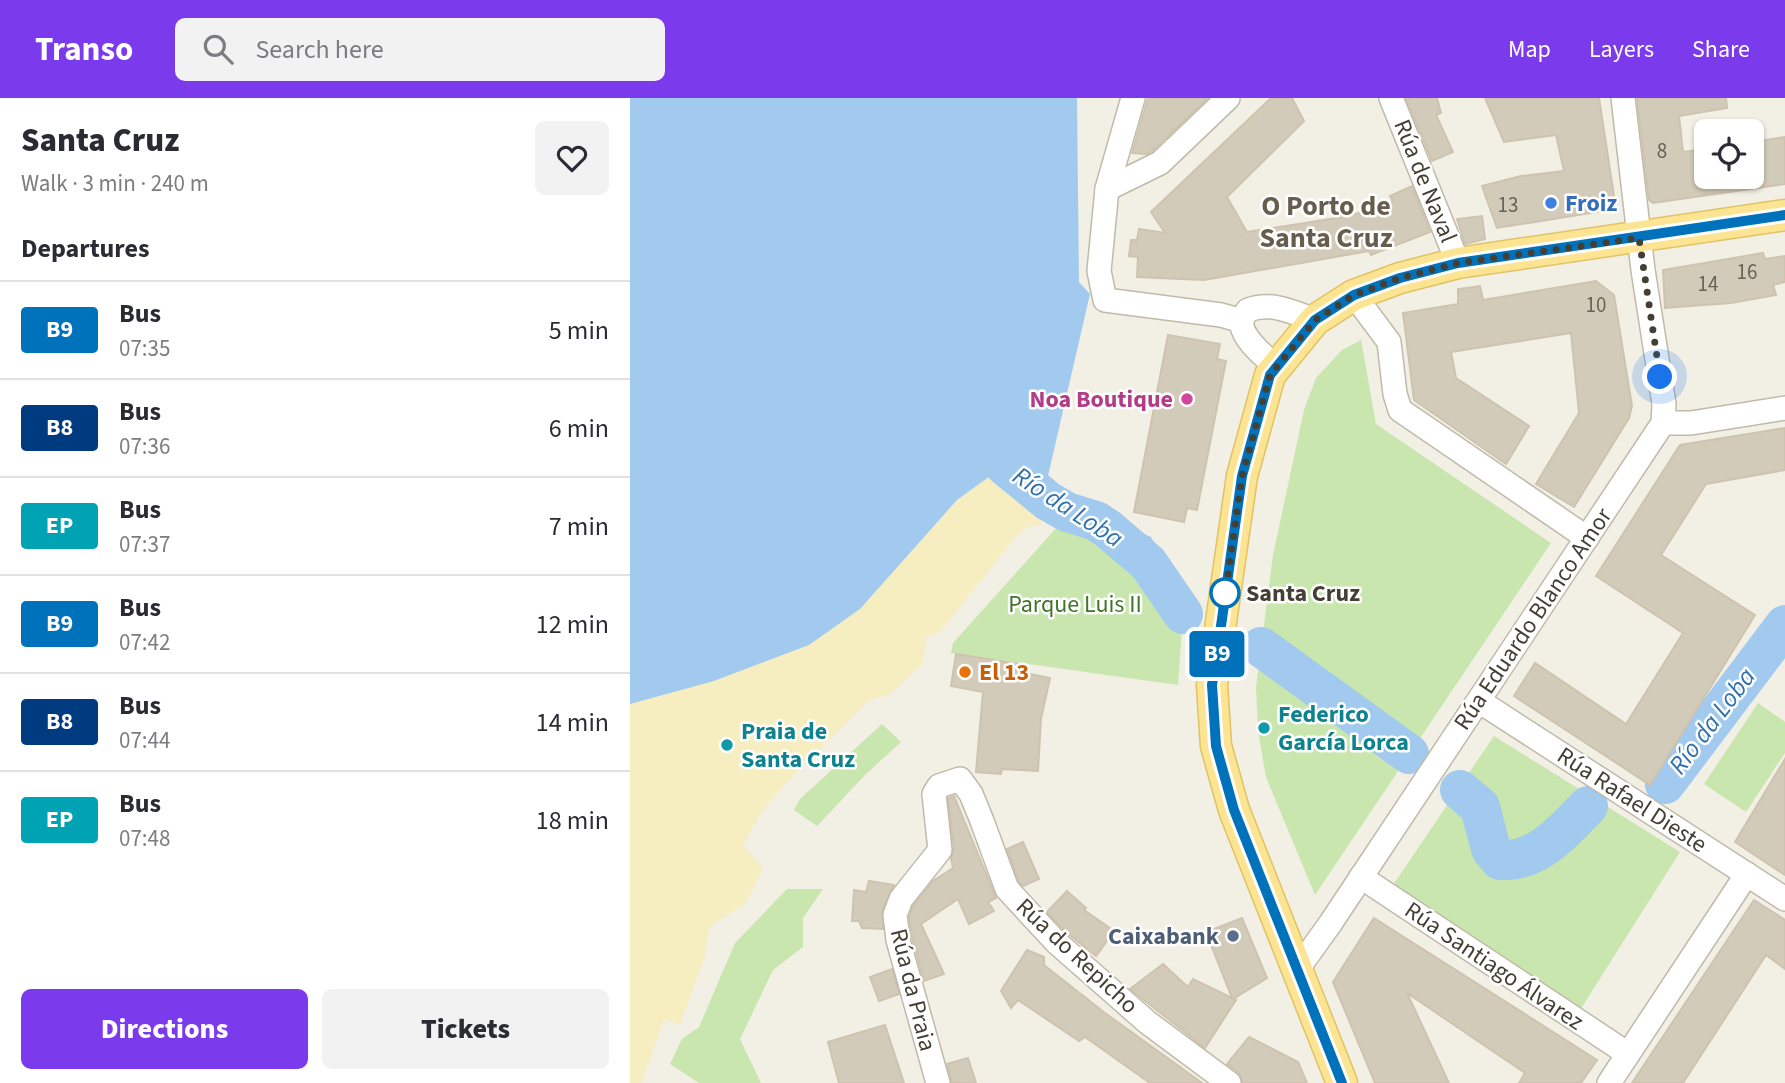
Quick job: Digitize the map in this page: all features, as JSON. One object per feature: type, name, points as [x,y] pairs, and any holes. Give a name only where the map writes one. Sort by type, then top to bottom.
[{"type":"main road","points":[[1342,1083],[1234,810],[1216,746],[1212,685],[1242,476],[1270,375],[1315,320],[1354,295],[1400,278],[1458,263],[1785,215]]},
{"type":"street","points":[[1133,98],[1107,190],[1099,271],[1105,300],[1242,321]]},
{"type":"street","points":[[1107,190],[1160,163],[1228,98]]},
{"type":"street","name":"Rúa de Naval","points":[[1391,98],[1458,263]]},
{"type":"street","points":[[1623,98],[1639,238],[1664,404],[1664,423],[1691,423],[1785,408]]},
{"type":"street","points":[[1354,295],[1389,342],[1395,394],[1400,410],[1587,538]]},
{"type":"street","points":[[1277,366],[1260,354],[1243,329],[1242,321],[1248,310],[1262,304],[1315,320]]},
{"type":"street","name":"Rúa Eduardo Blanco Amor","points":[[1297,970],[1664,423]]},
{"type":"street","name":"Rúa Rafael Dieste","points":[[1479,701],[1785,899]]},
{"type":"street","name":"Rúa do Repicho","points":[[939,786],[960,779],[971,794],[1007,889],[1056,942],[1147,1022],[1228,1083]]},
{"type":"street","name":"Rúa da Praia","points":[[938,1083],[898,940],[895,915],[901,899],[940,850],[934,794],[939,786]]},
{"type":"street","points":[[1609,1083],[1747,874]]},
{"type":"street","name":"Rúa Santiago Álvarez","points":[[1361,877],[1628,1054]]},
{"type":"green space","points":[[1361,340],[1376,424],[1551,543],[1315,895],[1266,777],[1258,731],[1256,687],[1273,555],[1304,410],[1316,378],[1342,350]]},
{"type":"green space","name":"Parque Luis II","points":[[1059,525],[1089,527],[1171,607],[1183,614],[1178,685],[951,653],[953,643]]},
{"type":"green space","points":[[1758,703],[1785,722],[1785,753],[1746,812],[1704,784]]},
{"type":"green space","points":[[882,724],[901,742],[865,775],[817,826],[794,810],[800,799]]},
{"type":"green space","points":[[1494,736],[1680,852],[1580,1010],[1393,885]]},
{"type":"green space","points":[[787,889],[823,889],[803,918],[803,947],[773,970],[740,1039],[761,1083],[699,1083],[670,1064],[682,1039],[699,1027],[735,943]]},
{"type":"sand","name":"Praia de Santa Cruz","points":[[1001,468],[1047,505],[1041,526],[1031,525],[1019,533],[939,633],[926,636],[923,663],[889,695],[869,700],[784,785],[761,813],[743,845],[763,868],[746,903],[712,925],[707,935],[706,954],[680,1024],[664,1020],[641,1083],[630,1083],[630,704],[714,681],[809,645],[860,609],[957,500]]},
{"type":"water","points":[[630,98],[1077,98],[1079,282],[1090,294],[1044,493],[1004,466],[957,500],[860,609],[809,645],[714,681],[630,704]]},
{"type":"water","points":[[1100,515],[1151,537],[1185,599],[1183,614],[1171,607],[1089,527]]},
{"type":"building","points":[[1148,98],[1208,98],[1152,151],[1147,154],[1132,153]]},
{"type":"building","points":[[1271,98],[1292,98],[1304,121],[1227,197],[1247,232],[1349,216],[1393,202],[1390,196],[1412,186],[1430,232],[1371,255],[1369,251],[1204,280],[1137,277],[1138,257],[1129,256],[1131,240],[1137,240],[1139,229],[1165,233],[1151,212]]},
{"type":"building","points":[[1406,98],[1437,98],[1441,113],[1436,115],[1453,152],[1432,161]]},
{"type":"building","points":[[1485,98],[1599,98],[1614,196],[1612,206],[1603,211],[1497,228],[1482,186],[1521,176],[1564,171],[1556,135],[1504,142]]},
{"type":"building","points":[[1637,98],[1726,98],[1727,108],[1679,116],[1683,152],[1694,151],[1694,189],[1750,189],[1653,203],[1649,200]]},
{"type":"building","points":[[1785,137],[1785,184],[1764,187],[1764,140]]},
{"type":"building","points":[[1482,216],[1485,239],[1465,244],[1457,219]]},
{"type":"building","points":[[1763,253],[1765,259],[1785,256],[1785,282],[1773,285],[1776,295],[1731,303],[1665,308],[1663,270]]},
{"type":"building","points":[[1596,281],[1614,295],[1632,406],[1629,418],[1574,507],[1536,484],[1579,413],[1571,333],[1451,352],[1456,378],[1529,426],[1506,464],[1414,400],[1403,313],[1458,304],[1458,289],[1480,286],[1483,300]]},
{"type":"building","name":"Noa Boutique","points":[[1168,335],[1220,344],[1217,359],[1226,361],[1197,510],[1187,508],[1184,522],[1134,512]]},
{"type":"building","points":[[1785,428],[1785,470],[1706,484],[1661,555],[1755,615],[1650,785],[1514,696],[1535,663],[1626,724],[1683,633],[1596,576],[1680,445]]},
{"type":"building","points":[[956,654],[1026,665],[1025,673],[1050,678],[1041,719],[1038,771],[1002,769],[1001,774],[976,772],[983,692],[951,686]]},
{"type":"building","points":[[1785,759],[1785,875],[1735,842]]},
{"type":"building","points":[[954,796],[996,898],[988,902],[994,911],[969,924],[958,899],[921,924],[944,974],[924,981],[909,917],[913,906],[933,881],[953,868],[951,858],[954,849],[948,798]]},
{"type":"building","points":[[1023,842],[1039,879],[1023,886],[1007,849]]},
{"type":"building","points":[[869,881],[894,885],[882,910],[883,929],[862,928],[859,921],[852,921],[854,890],[866,892]]},
{"type":"building","points":[[1067,891],[1086,908],[1084,910],[1114,931],[1096,956],[1066,932],[1047,912]]},
{"type":"building","points":[[1754,900],[1785,920],[1785,969],[1766,955],[1683,1083],[1632,1083]]},
{"type":"building","points":[[1242,918],[1267,978],[1233,999],[1236,1000],[1205,1048],[1130,989],[1163,964],[1188,987],[1193,979],[1232,998],[1206,932]]},
{"type":"building","points":[[1374,918],[1597,1060],[1581,1083],[1519,1083],[1525,1073],[1407,993],[1449,1083],[1375,1083],[1333,982]]},
{"type":"building","points":[[1027,950],[1044,957],[1044,965],[1202,1083],[1150,1083],[1085,1037],[1079,1041],[1018,1000],[1011,1008],[1001,991]]},
{"type":"building","points":[[892,969],[899,994],[879,1001],[870,977]]},
{"type":"building","points":[[885,1025],[904,1083],[839,1083],[828,1042]]},
{"type":"building","points":[[1249,1037],[1298,1062],[1307,1083],[1243,1083],[1238,1072],[1227,1064]]},
{"type":"building","points":[[968,1058],[976,1083],[952,1083],[947,1064]]},
{"type":"waterway","name":"Río da Loba","points":[[1005,466],[1048,501],[1067,512],[1096,521],[1108,529],[1148,563],[1183,614]]},
{"type":"waterway","name":"Río da Loba","points":[[1665,784],[1785,625]]},
{"type":"waterway","name":"Río da Loba","points":[[1261,647],[1409,754]]},
{"type":"waterway","name":"Río da Loba","points":[[1460,790],[1480,807],[1491,849],[1500,860],[1513,860],[1538,851],[1588,806]]},
{"type":"bus line","name":"B9","points":[[1342,1083],[1234,810],[1216,746],[1212,685],[1242,476],[1270,375],[1315,320],[1354,295],[1400,278],[1458,263],[1785,215]]},
{"type":"place","name":"Froiz","points":[[1551,203]]},
{"type":"place","name":"Noa Boutique","points":[[1187,399]]},
{"type":"place","name":"Santa Cruz","points":[[1225,593]]},
{"type":"place","name":"El 13","points":[[965,672]]},
{"type":"place","name":"Federico García Lorca","points":[[1264,728]]},
{"type":"place","name":"Praia de Santa Cruz","points":[[727,745]]},
{"type":"place","name":"Caixabank","points":[[1233,936]]},
{"type":"district","name":"O Porto de Santa Cruz","points":[[1326,222]]},
{"type":"route","points":[[1225,593],[1225,596],[1242,476],[1270,375],[1315,320],[1354,295],[1400,278],[1458,263],[1639,238],[1660,377]]}]
